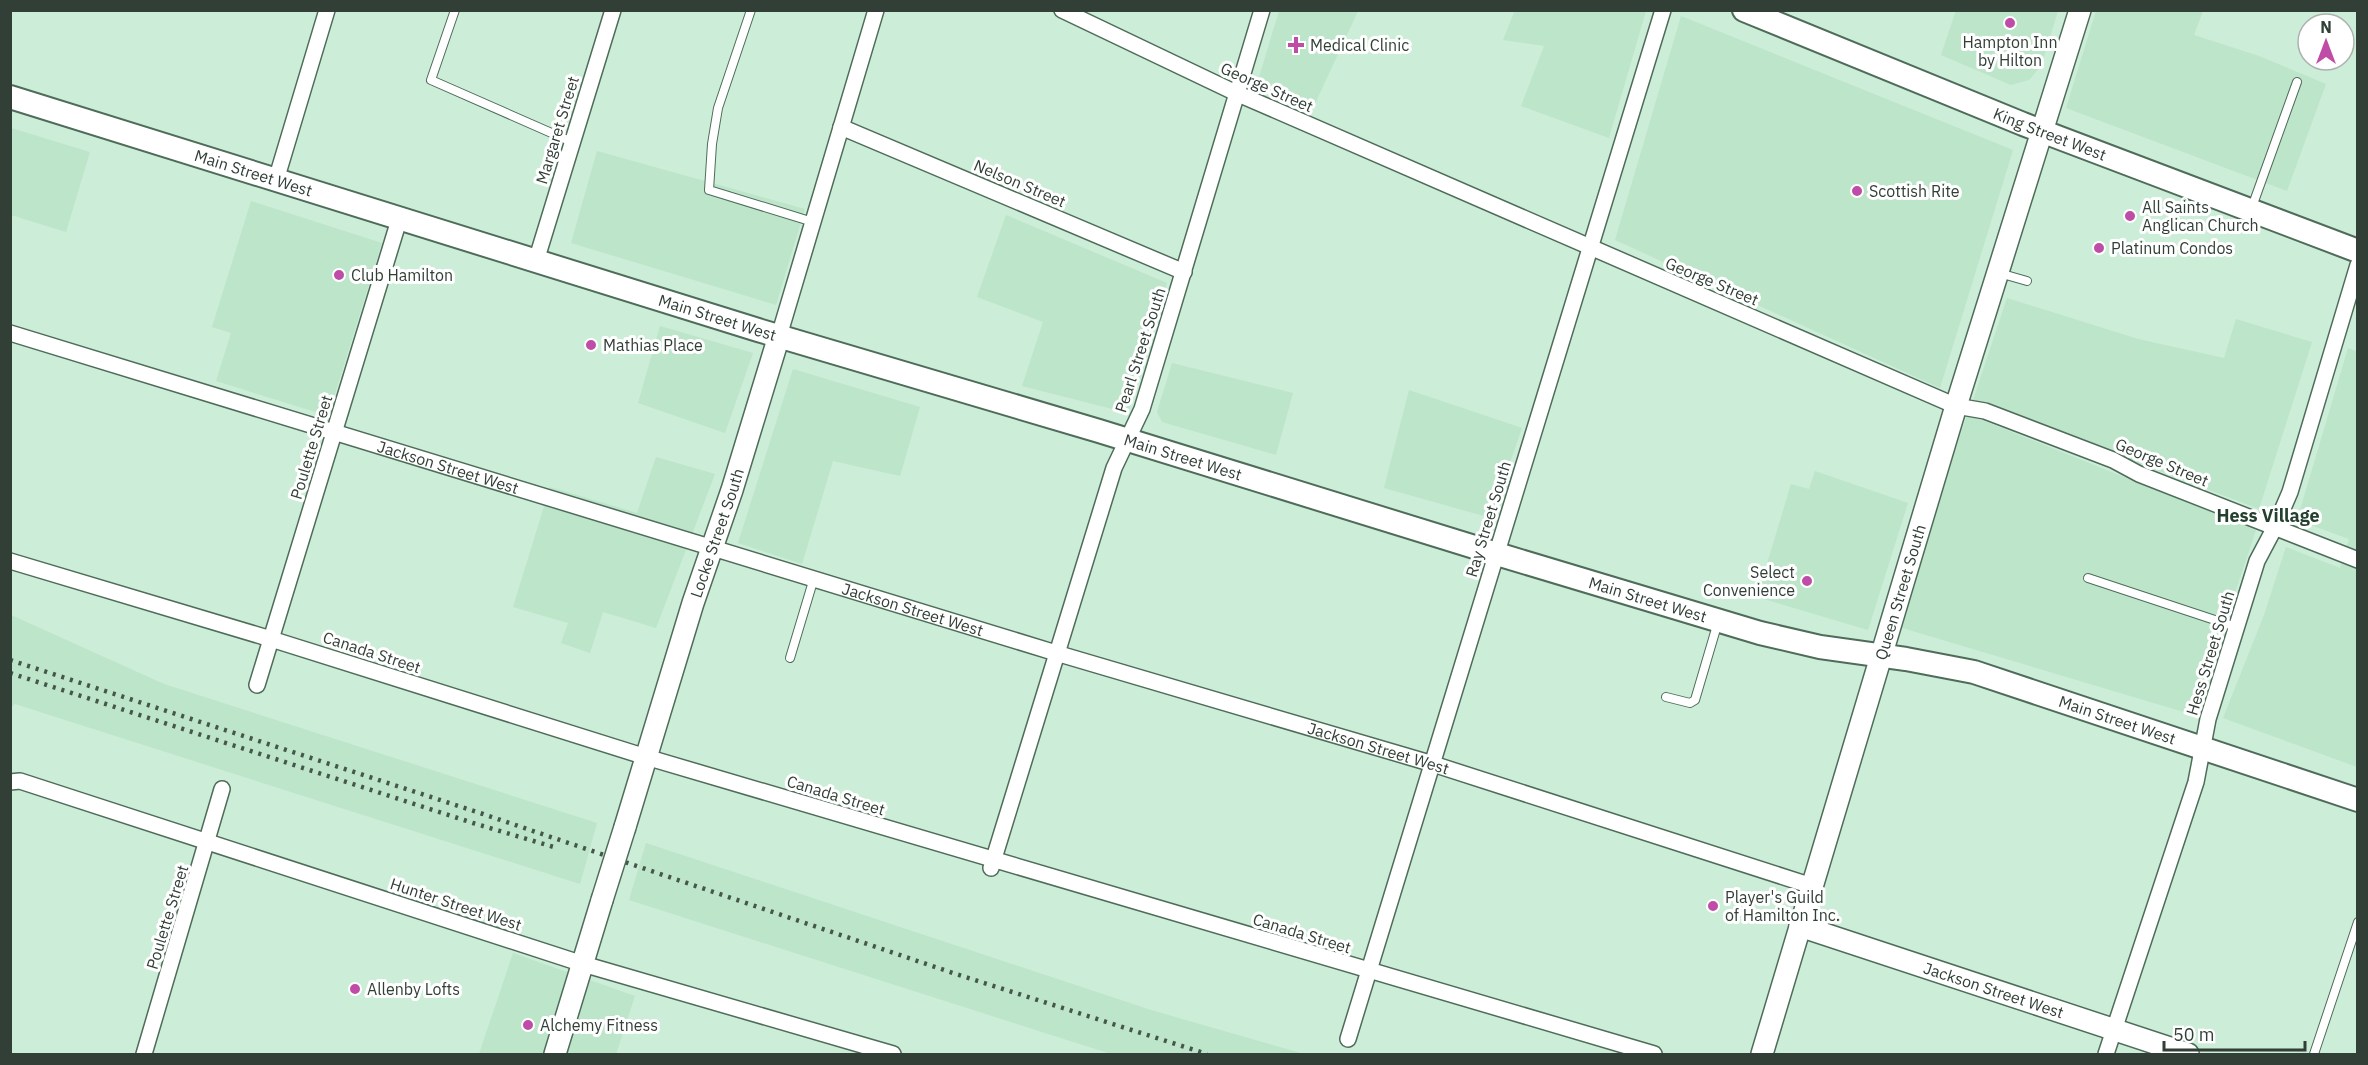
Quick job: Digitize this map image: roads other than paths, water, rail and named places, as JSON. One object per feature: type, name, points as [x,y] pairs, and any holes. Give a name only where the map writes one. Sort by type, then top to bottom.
[{"type":"main road","name":"King Street West","points":[[1744,10],[2041,131],[2358,251]]},
{"type":"main road","name":"Main Street West","points":[[10,97],[399,220],[1719,620],[1820,647],[1974,672],[2358,800]]},
{"type":"street","points":[[276,180],[327,10]]},
{"type":"street","name":"Margaret Street","points":[[536,261],[613,10]]},
{"type":"street","name":"Locke Street South","points":[[555,1054],[693,603],[779,336],[876,10]]},
{"type":"street","name":"George Street","points":[[1062,10],[1236,93],[1956,406],[1985,411],[2113,460],[2139,474],[2358,560]]},
{"type":"street","name":"Pearl Street South","points":[[993,865],[1114,468],[1142,409],[1262,10]]},
{"type":"street","name":"Ray Street South","points":[[1348,1039],[1663,10]]},
{"type":"street","name":"Queen Street South","points":[[1762,1054],[1956,406],[2080,10]]},
{"type":"street","name":"Nelson Street","points":[[841,127],[1184,272]]},
{"type":"street","name":"Poulette Street","points":[[257,685],[399,220]]},
{"type":"street","name":"Hess Street South","points":[[2106,1054],[2196,782],[2208,719],[2257,561],[2290,492],[2358,265]]},
{"type":"street","name":"Jackson Street West","points":[[10,333],[335,430],[1056,653],[1433,764],[1812,886]]},
{"type":"street","name":"Canada Street","points":[[10,561],[271,639],[993,865],[1654,1054]]},
{"type":"street","name":"Hunter Street West","points":[[10,782],[20,781],[583,964],[893,1054]]},
{"type":"street","name":"Poulette Street","points":[[144,1054],[208,843],[222,789]]},
{"type":"street","name":"Jackson Street West","points":[[1800,926],[2114,1032],[2187,1054]]},
{"type":"lane","points":[[455,10],[431,80],[572,142]]},
{"type":"lane","points":[[751,10],[718,108],[712,144],[709,190],[813,222]]},
{"type":"lane","points":[[2251,211],[2297,82]]},
{"type":"lane","points":[[1997,273],[2027,281]]},
{"type":"lane","points":[[2088,578],[2236,627]]},
{"type":"lane","points":[[790,658],[814,579]]},
{"type":"lane","points":[[1666,697],[1690,703],[1695,700],[1719,620]]},
{"type":"lane","points":[[2314,1054],[2358,922]]},
{"type":"railway","points":[[10,660],[477,812],[956,974],[1207,1054]]},
{"type":"railway","points":[[10,673],[557,848]]},
{"type":"place","name":"Hampton Inn by Hilton","points":[[2010,23]]},
{"type":"place","name":"Medical Clinic","points":[[1296,45]]},
{"type":"place","name":"Scottish Rite","points":[[1857,191]]},
{"type":"place","name":"All Saints Anglican Church","points":[[2130,216]]},
{"type":"place","name":"Platinum Condos","points":[[2099,248]]},
{"type":"place","name":"Club Hamilton","points":[[339,275]]},
{"type":"place","name":"Mathias Place","points":[[591,345]]},
{"type":"place","name":"Select Convenience","points":[[1807,581]]},
{"type":"place","name":"Player's Guild of Hamilton Inc.","points":[[1713,906]]},
{"type":"place","name":"Allenby Lofts","points":[[355,989]]},
{"type":"place","name":"Alchemy Fitness","points":[[528,1025]]},
{"type":"district","name":"Hess Village","points":[[2268,516]]}]
